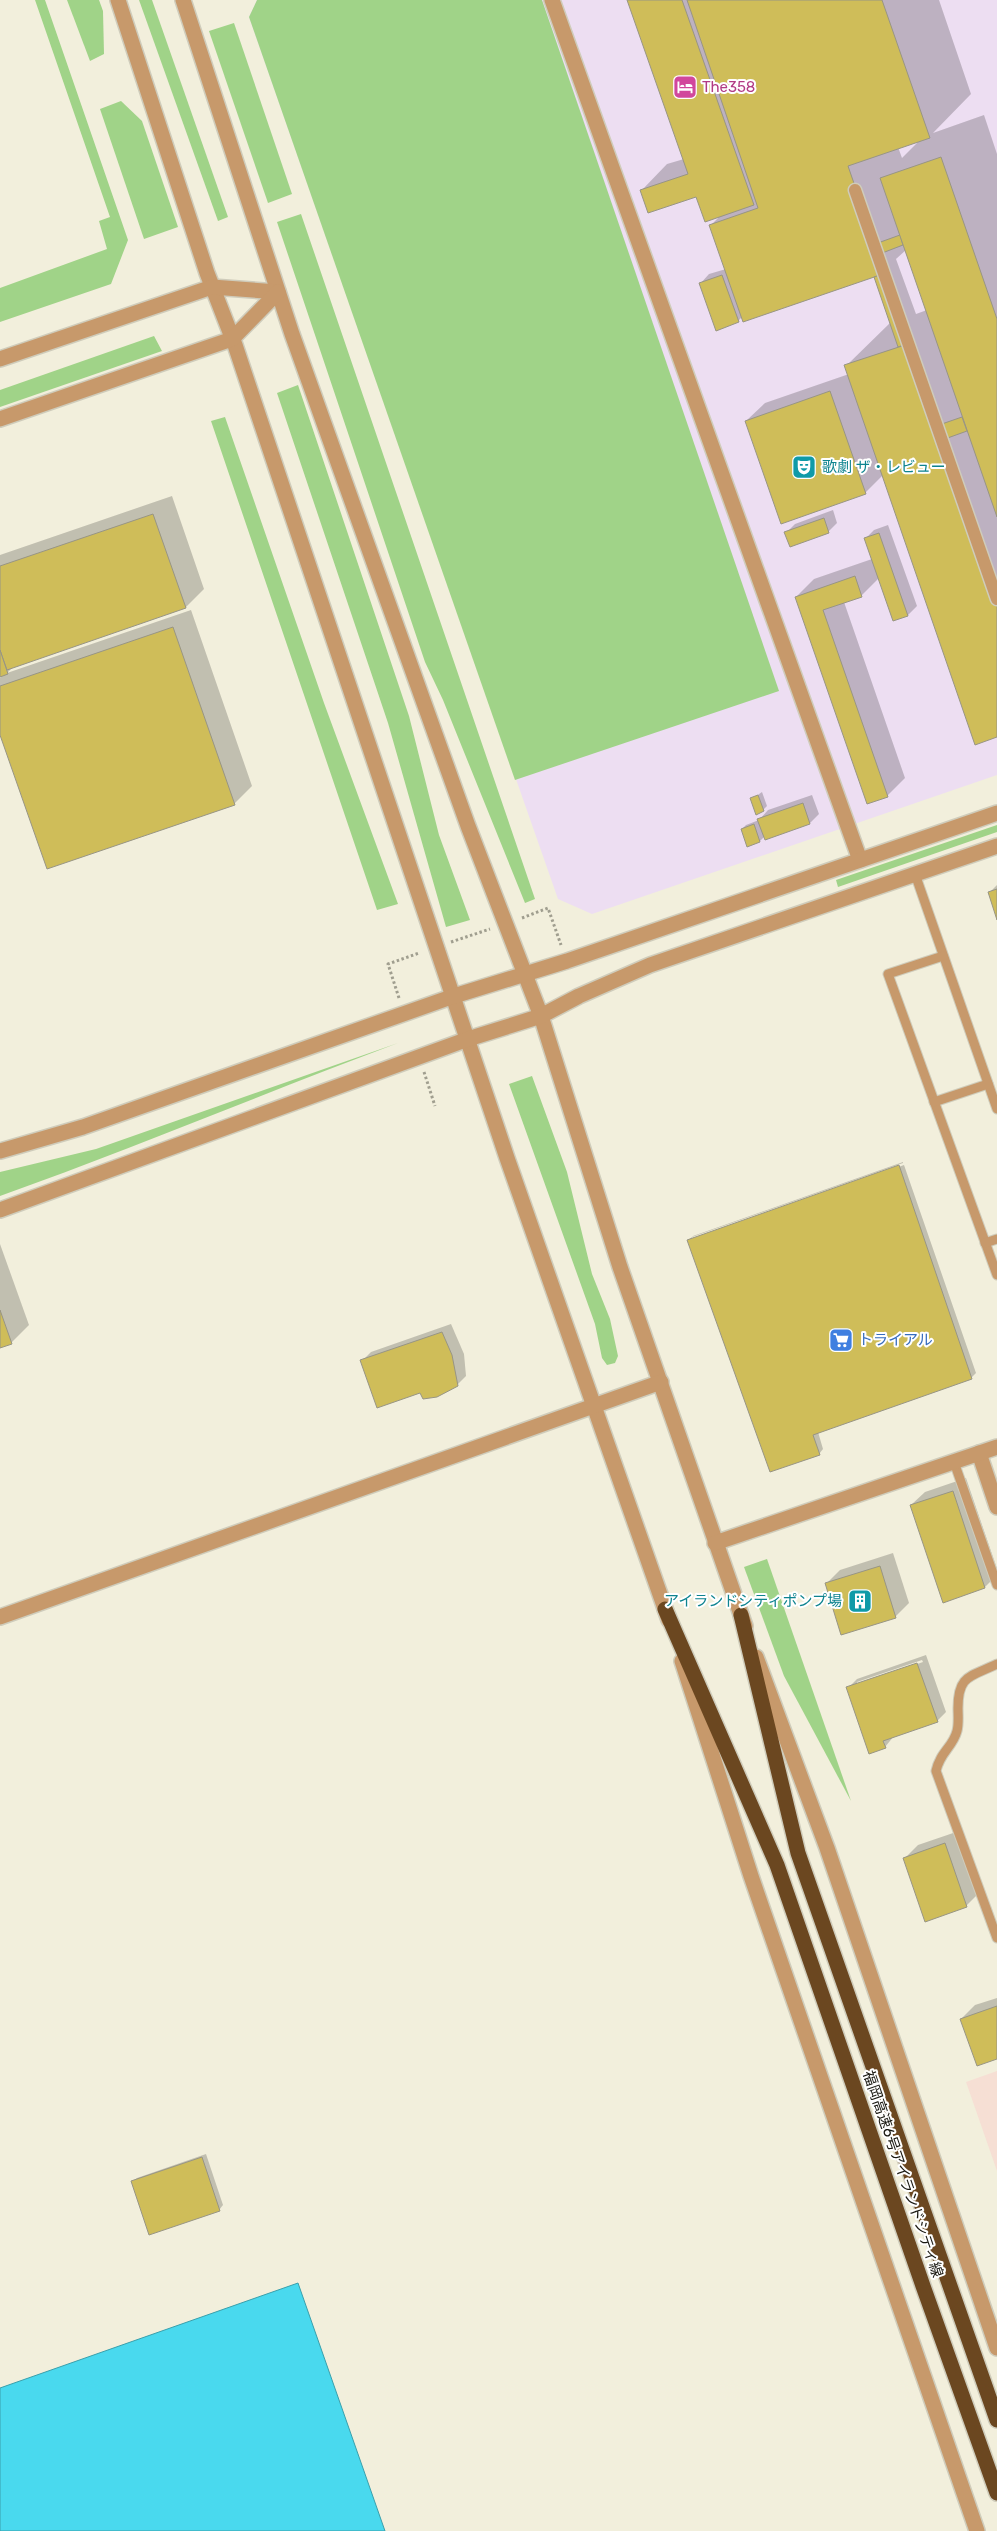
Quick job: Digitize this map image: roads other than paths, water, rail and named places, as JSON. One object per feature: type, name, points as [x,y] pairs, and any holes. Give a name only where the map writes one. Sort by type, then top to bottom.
[{"type":"highway","name":"福岡高速6号アイランドシティ線","points":[[665,1609],[777,1865],[922,2286],[997,2493]]},
{"type":"highway","name":"福岡高速6号アイランドシティ線","points":[[741,1615],[798,1853],[997,2420]]},
{"type":"street","points":[[118,0],[212,287],[232,339],[507,1158],[665,1609],[754,1886],[977,2531]]},
{"type":"street","points":[[183,0],[278,292],[468,826],[541,1016],[620,1267],[715,1543],[827,1848],[997,2348]]},
{"type":"street","points":[[552,0],[860,860]]},
{"type":"street","points":[[855,190],[997,599]]},
{"type":"street","points":[[0,359],[212,287],[278,292]]},
{"type":"street","points":[[0,419],[232,339],[278,292]]},
{"type":"street","points":[[0,1151],[83,1127],[454,996],[997,813]]},
{"type":"street","points":[[0,1210],[468,1039],[541,1016],[580,996],[650,965],[997,846]]},
{"type":"street","points":[[0,1617],[593,1408],[661,1382]]},
{"type":"street","points":[[715,1543],[997,1448]]},
{"type":"street","points":[[979,1453],[997,1507]]},
{"type":"lane","points":[[915,874],[997,1109]]},
{"type":"lane","points":[[943,956],[888,974],[997,1275]]},
{"type":"lane","points":[[934,1102],[988,1084]]},
{"type":"lane","points":[[985,1243],[997,1239]]},
{"type":"lane","points":[[954,1462],[997,1585]]},
{"type":"lane","points":[[997,1664],[967,1678],[958,1690],[958,1730],[954,1739],[938,1759],[936,1771],[997,1938]]},
{"type":"water","points":[[298,2283],[385,2531],[0,2531],[0,2388]]},
{"type":"place","name":"The358","points":[[685,87]]},
{"type":"place","name":"歌劇 ザ・レビュー","points":[[804,467]]},
{"type":"place","name":"トライアル","points":[[841,1340]]},
{"type":"place","name":"アイランドシティポンプ場","points":[[860,1601]]}]
